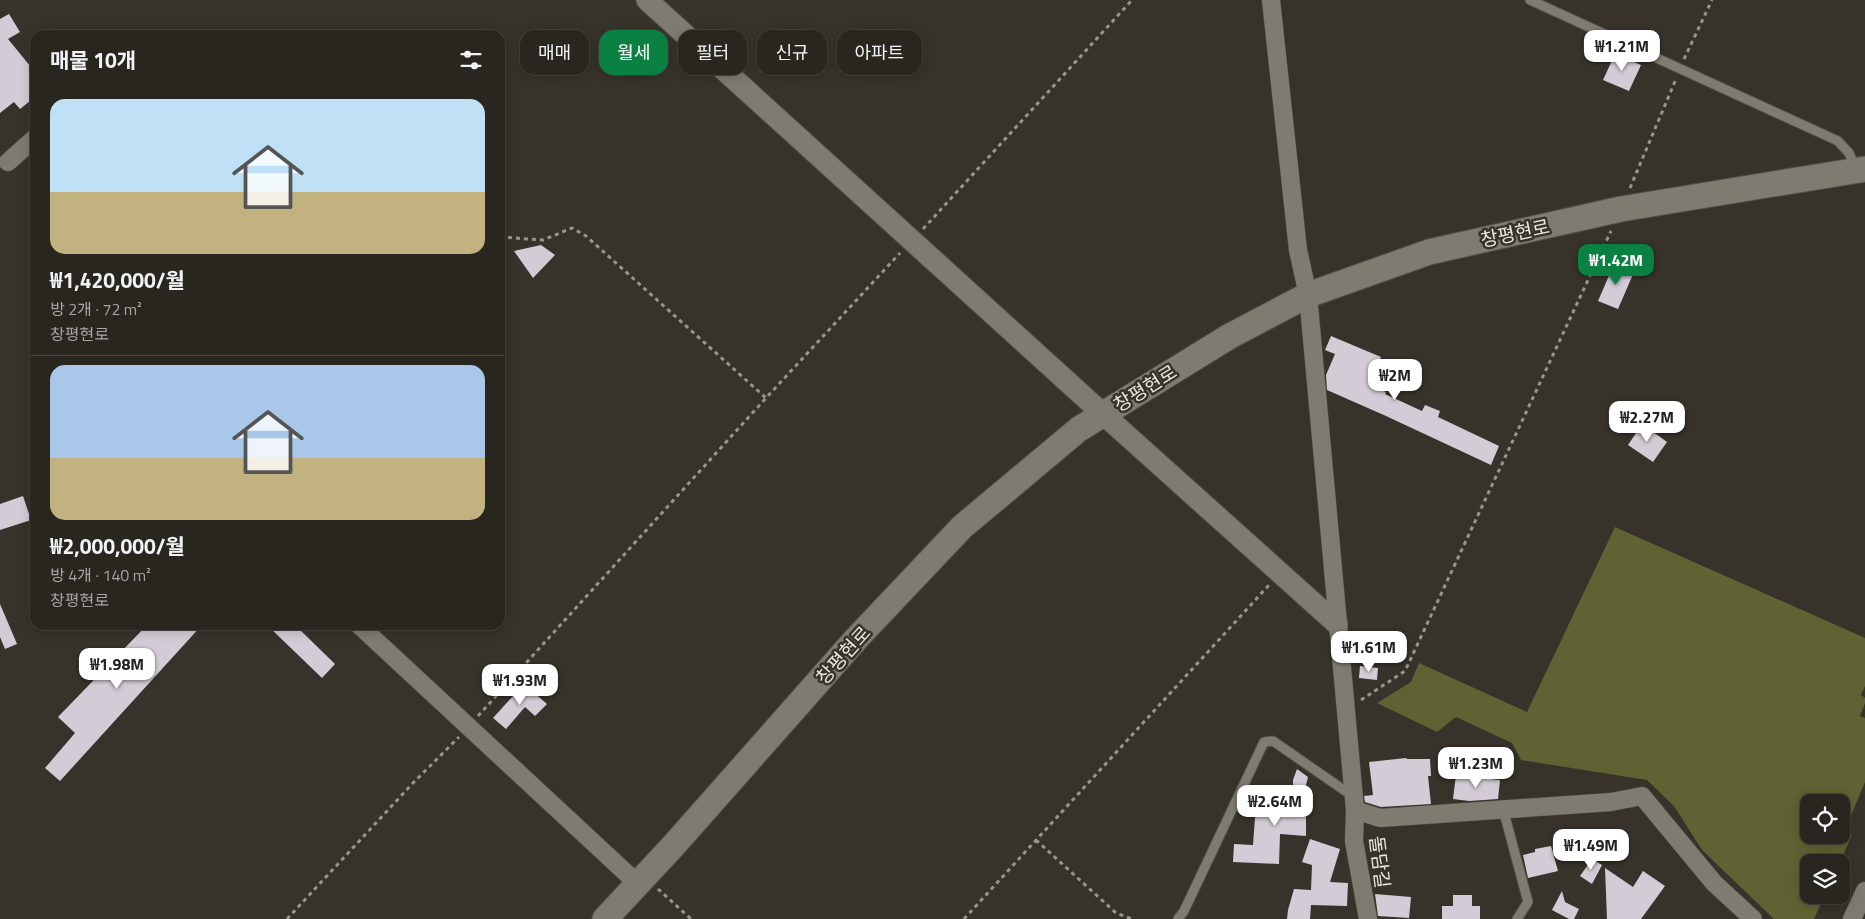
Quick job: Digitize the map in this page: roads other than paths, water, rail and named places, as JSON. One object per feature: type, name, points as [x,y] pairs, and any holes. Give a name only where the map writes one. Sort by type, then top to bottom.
[{"type":"main road","name":"창평현로","points":[[605,919],[642,880],[856,639],[962,527],[1079,429],[1230,336],[1308,295],[1429,252],[1621,209],[1861,169]]},
{"type":"street","points":[[646,0],[1337,624]]},
{"type":"street","name":"돌담길","points":[[1271,0],[1298,250],[1308,295],[1355,804],[1354,841],[1368,919]]},
{"type":"street","points":[[8,162],[30,142]]},
{"type":"street","points":[[364,630],[469,727],[642,880]]},
{"type":"street","points":[[1355,804],[1380,818],[1611,802],[1642,796],[1714,883],[1753,919]]},
{"type":"street","points":[[1852,919],[1865,891]]},
{"type":"lane","points":[[1530,0],[1838,141],[1861,169]]},
{"type":"lane","points":[[1178,919],[1184,911],[1264,742],[1273,741],[1355,804]]},
{"type":"lane","points":[[1503,809],[1528,902],[1517,919]]}]
